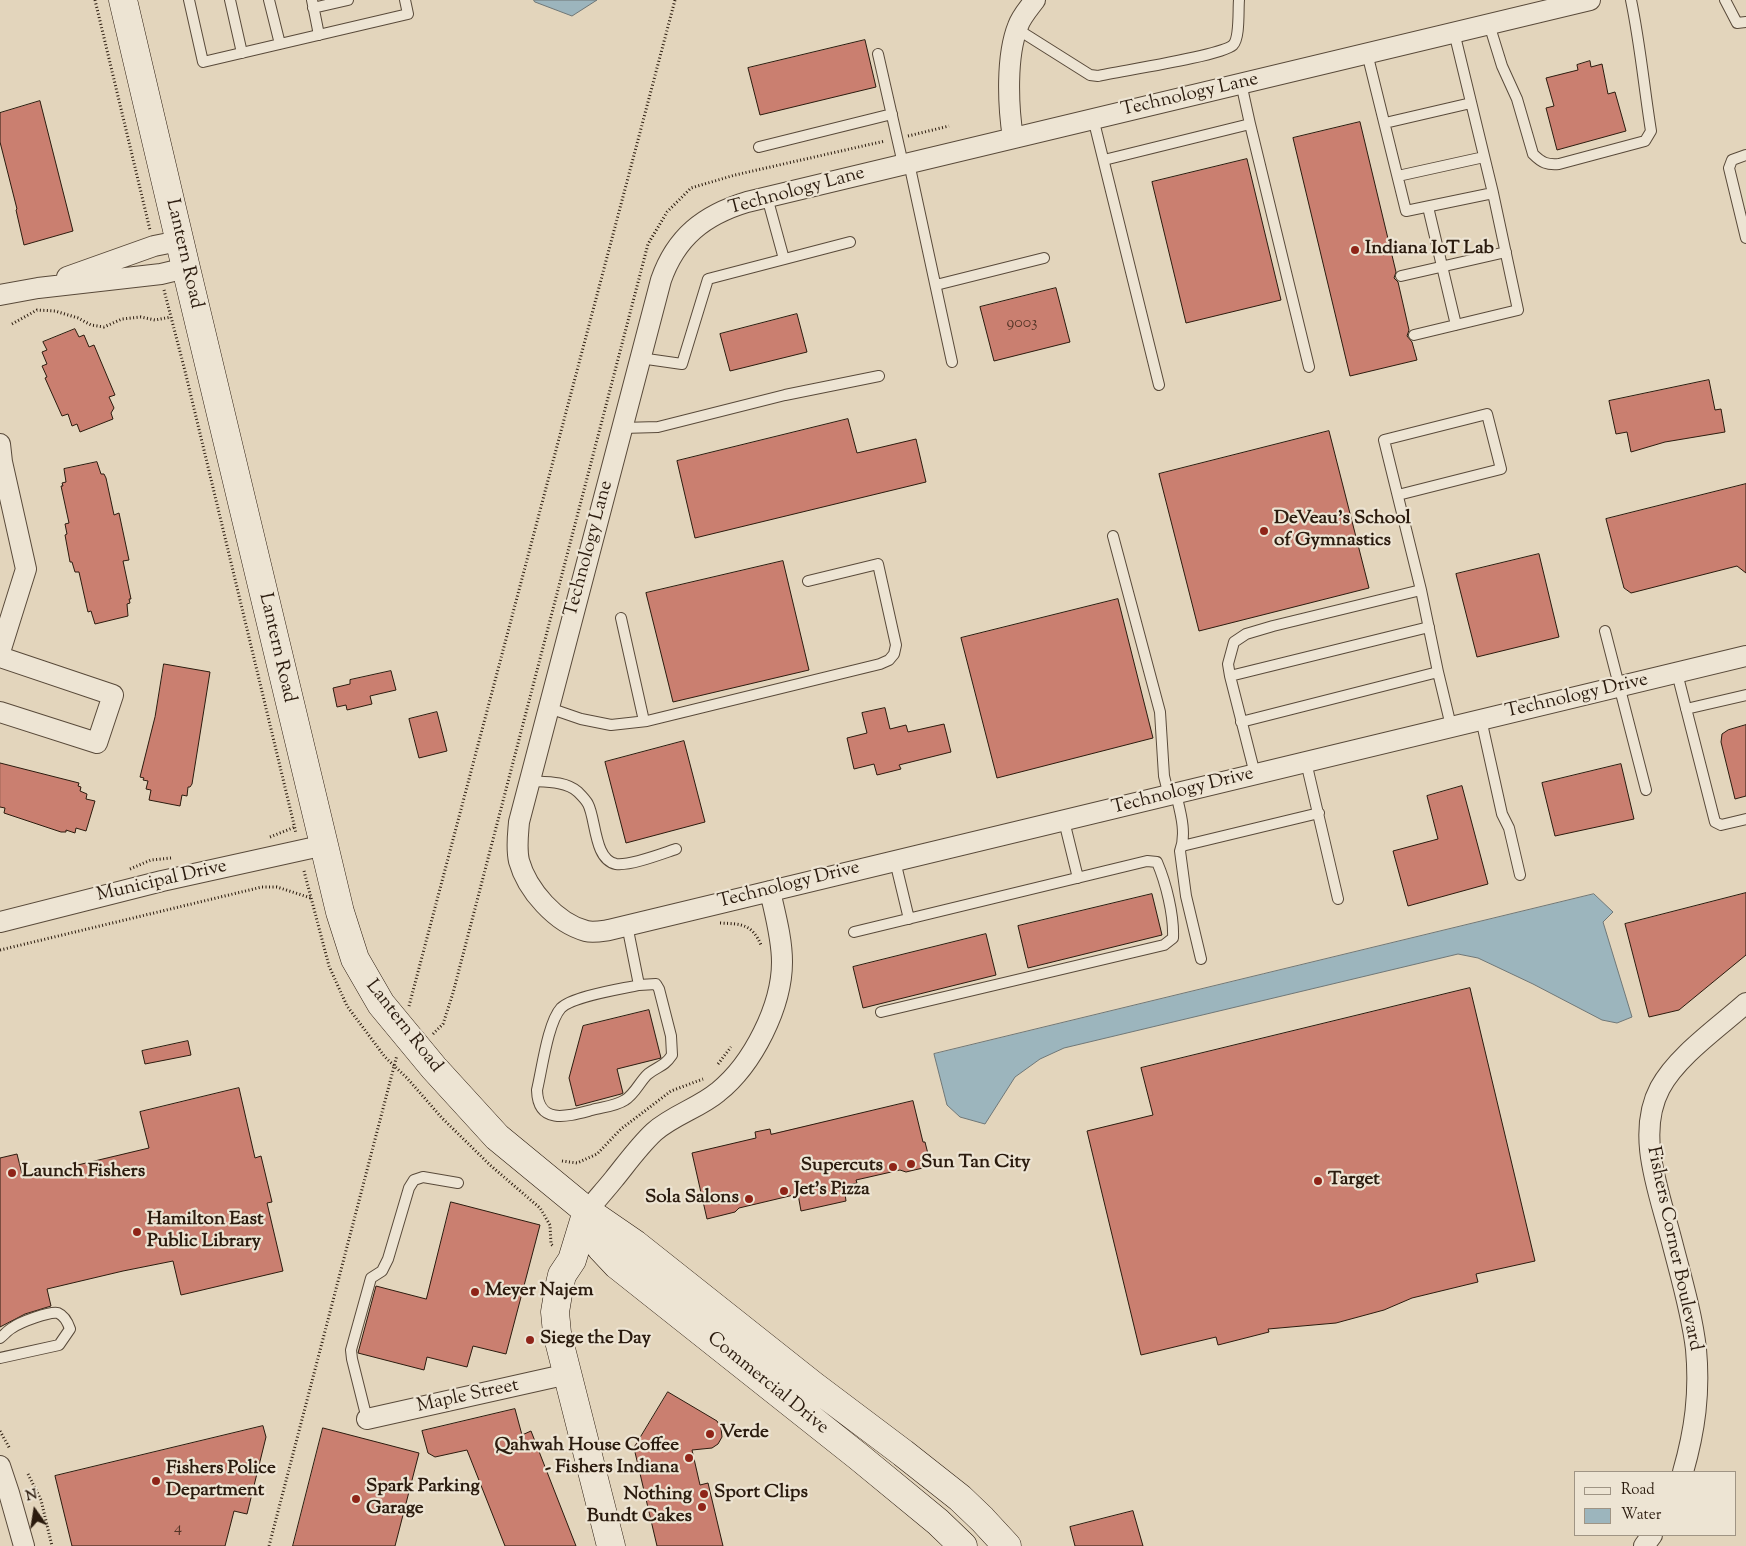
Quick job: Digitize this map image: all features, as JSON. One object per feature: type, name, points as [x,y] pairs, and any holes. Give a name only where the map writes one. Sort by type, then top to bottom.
[{"type":"street","name":"Lantern Road","points":[[123,0],[173,271],[325,845],[348,941],[359,968],[381,1004],[434,1068],[497,1137],[587,1211],[635,1244]]},
{"type":"street","points":[[1013,138],[1008,97],[1014,40],[1018,24],[1035,0]]},
{"type":"street","name":"Technology Lane","points":[[623,926],[598,931],[586,931],[551,910],[530,885],[522,868],[517,849],[519,822],[661,280],[677,248],[692,230],[712,216],[734,206],[767,197],[1490,24],[1544,5],[1590,0]]},
{"type":"street","points":[[38,288],[167,243]]},
{"type":"street","points":[[0,295],[38,288],[173,271]]},
{"type":"street","points":[[0,444],[2,462],[26,569],[0,652]]},
{"type":"street","name":"Technology Drive","points":[[623,926],[1746,656]]},
{"type":"street","points":[[0,657],[113,695],[97,743],[0,712]]},
{"type":"street","name":"Municipal Drive","points":[[0,922],[162,882],[325,845]]},
{"type":"street","points":[[611,1546],[557,1333],[555,1312],[562,1275],[572,1260],[587,1211],[648,1138],[668,1122],[709,1099],[736,1074],[766,1028],[777,995],[782,969],[780,938],[770,891]]},
{"type":"street","name":"Fishers Corner Boulevard","points":[[1683,1471],[1692,1437],[1698,1401],[1696,1355],[1689,1314],[1654,1168],[1649,1132],[1651,1110],[1659,1089],[1670,1072],[1746,1003]]},
{"type":"street","name":"Commercial Drive","points":[[587,1211],[601,1248],[617,1265],[859,1457],[938,1522],[963,1546]]},
{"type":"street","name":"Commercial Drive","points":[[635,1244],[814,1386],[960,1498],[1007,1546]]},
{"type":"street","name":"Maple Street","points":[[367,1418],[568,1374]]},
{"type":"street","points":[[0,1466],[10,1493],[24,1546]]},
{"type":"lane","points":[[189,0],[203,62],[408,14],[405,0]]},
{"type":"lane","points":[[230,0],[242,53]]},
{"type":"lane","points":[[270,0],[280,44]]},
{"type":"lane","points":[[319,35],[312,4],[348,0]]},
{"type":"lane","points":[[1017,29],[1090,75],[1098,76],[1204,55],[1233,45],[1237,39],[1238,0]]},
{"type":"lane","points":[[1490,24],[1502,66],[1517,99],[1533,154],[1539,160],[1548,164],[1559,164],[1645,141],[1649,136],[1651,131],[1638,48],[1638,29],[1631,0]]},
{"type":"lane","points":[[1725,0],[1737,24],[1746,22]]},
{"type":"lane","points":[[1414,335],[1518,310],[1493,193],[1454,32]]},
{"type":"lane","points":[[1367,53],[1406,212],[1493,193]]},
{"type":"lane","points":[[878,54],[936,285],[952,362]]},
{"type":"lane","points":[[1241,84],[1309,367]]},
{"type":"lane","points":[[1384,122],[1471,103]]},
{"type":"lane","points":[[759,147],[892,114]]},
{"type":"lane","points":[[1094,118],[1159,385]]},
{"type":"lane","points":[[1104,160],[1250,124]]},
{"type":"lane","points":[[1746,154],[1732,160],[1729,168],[1746,238]]},
{"type":"lane","points":[[1398,176],[1484,157]]},
{"type":"lane","points":[[767,197],[784,259]]},
{"type":"lane","points":[[1428,207],[1456,325]]},
{"type":"lane","points":[[640,358],[682,364],[708,279],[850,242]]},
{"type":"lane","points":[[1401,276],[1506,252]]},
{"type":"lane","points":[[936,285],[1044,258]]},
{"type":"lane","points":[[622,428],[658,427],[785,396],[879,376]]},
{"type":"lane","points":[[1398,494],[1501,469],[1488,414],[1384,440],[1451,726]]},
{"type":"lane","points":[[1113,536],[1160,712],[1164,776],[1182,822],[1181,859],[1186,896],[1200,959]]},
{"type":"lane","points":[[549,708],[581,719],[611,725],[644,721],[850,672],[889,660],[894,654],[896,645],[878,564],[808,581]]},
{"type":"lane","points":[[1255,774],[1228,664],[1234,642],[1246,634],[1273,626],[1420,590]]},
{"type":"lane","points":[[621,618],[644,721]]},
{"type":"lane","points":[[1230,676],[1429,626]]},
{"type":"lane","points":[[1605,631],[1646,790]]},
{"type":"lane","points":[[1241,722],[1438,672]]},
{"type":"lane","points":[[1677,673],[1715,822],[1721,825],[1746,819]]},
{"type":"lane","points":[[1686,709],[1746,695]]},
{"type":"lane","points":[[1481,719],[1502,814],[1509,828],[1520,875]]},
{"type":"lane","points":[[1306,762],[1338,900]]},
{"type":"lane","points":[[530,781],[563,784],[578,791],[588,804],[598,842],[605,857],[614,864],[625,864],[676,849]]},
{"type":"lane","points":[[1182,846],[1319,813]]},
{"type":"lane","points":[[1064,821],[1078,878]]},
{"type":"lane","points":[[895,861],[909,919]]},
{"type":"lane","points":[[854,932],[1147,861],[1157,862],[1162,875],[1174,927],[1173,938],[1164,945],[881,1012]]},
{"type":"lane","points":[[623,926],[639,985]]},
{"type":"lane","points":[[656,984],[659,989],[672,1036],[672,1056],[666,1064],[648,1074],[627,1099],[618,1104],[564,1117],[552,1115],[543,1110],[537,1100],[537,1090],[553,1019],[562,1007],[574,1000],[639,985],[656,984]]},
{"type":"lane","points":[[367,1418],[351,1350],[371,1278],[382,1271],[388,1259],[409,1188],[414,1180],[423,1177],[458,1183]]},
{"type":"lane","points":[[0,1338],[12,1328],[28,1320],[52,1313],[58,1313],[63,1316],[70,1329],[59,1344],[0,1358]]},
{"type":"path","points":[[95,0],[167,243]]},
{"type":"path","points":[[412,998],[675,0]]},
{"type":"path","points":[[173,271],[172,317],[296,834]]},
{"type":"path","points":[[12,324],[37,310],[55,311],[104,328],[122,319],[141,317],[155,320],[172,317]]},
{"type":"path","points":[[0,950],[262,887],[277,887],[311,898]]},
{"type":"path","points":[[715,923],[740,924],[756,934],[764,952]]},
{"type":"path","points":[[713,1070],[736,1041]]},
{"type":"path","points":[[269,1546],[394,1065]]},
{"type":"path","points":[[560,1160],[577,1163],[597,1154],[621,1129],[671,1091],[708,1077]]},
{"type":"path","points":[[0,1431],[10,1449]]},
{"type":"path","points":[[28,1474],[41,1500],[52,1546]]},
{"type":"water","points":[[534,0],[597,0],[572,16]]},
{"type":"water","points":[[1594,894],[1613,912],[1603,922],[1632,1017],[1617,1023],[1602,1020],[1478,958],[1458,954],[1064,1048],[1040,1059],[1015,1077],[985,1124],[960,1117],[947,1105],[934,1054]]},
{"type":"building","points":[[865,40],[876,87],[760,115],[748,68]]},
{"type":"building","points":[[1590,61],[1591,67],[1602,64],[1608,94],[1615,92],[1626,131],[1557,150],[1546,108],[1554,106],[1546,78],[1578,70],[1577,65]]},
{"type":"building","points":[[40,101],[73,231],[24,245],[0,142],[0,113]]},
{"type":"building","points":[[1360,122],[1396,272],[1394,278],[1398,282],[1409,330],[1407,336],[1412,342],[1417,360],[1350,376],[1293,138]]},
{"type":"building","points":[[1247,159],[1281,300],[1186,323],[1152,182]]},
{"type":"building","points":[[1056,288],[1070,342],[994,361],[980,307]]},
{"type":"building","points":[[797,314],[807,352],[730,371],[720,334]]},
{"type":"building","points":[[75,329],[79,337],[84,335],[89,347],[94,345],[115,395],[109,397],[114,408],[111,413],[113,419],[80,432],[77,424],[72,426],[68,414],[62,416],[45,378],[47,377],[42,366],[47,364],[42,352],[47,350],[43,342]]},
{"type":"building","points":[[1709,380],[1715,410],[1721,409],[1725,432],[1665,442],[1631,452],[1627,432],[1616,434],[1609,401]]},
{"type":"building","points":[[848,419],[857,453],[916,439],[926,482],[695,538],[677,461]]},
{"type":"building","name":"DeVeau's School of Gymnastics","points":[[1329,431],[1369,588],[1199,631],[1159,474]]},
{"type":"building","points":[[97,462],[101,474],[104,474],[106,478],[114,515],[119,513],[129,560],[123,561],[131,599],[129,599],[130,603],[127,604],[128,616],[95,624],[91,611],[88,612],[79,572],[75,572],[72,562],[70,562],[65,535],[67,534],[65,524],[69,523],[61,486],[63,486],[62,483],[66,482],[64,469]]},
{"type":"building","points":[[1746,484],[1746,573],[1737,566],[1631,593],[1624,588],[1606,519]]},
{"type":"building","points":[[1539,554],[1559,637],[1477,657],[1456,574]]},
{"type":"building","points":[[783,561],[809,670],[673,702],[646,593]]},
{"type":"building","points":[[1118,599],[1153,738],[997,778],[961,638]]},
{"type":"building","points":[[164,664],[210,672],[192,784],[188,787],[187,796],[182,795],[180,806],[149,800],[151,790],[146,789],[148,781],[140,777],[155,717]]},
{"type":"building","points":[[391,671],[396,690],[370,696],[372,704],[347,710],[346,705],[337,707],[333,688],[350,684],[350,680]]},
{"type":"building","points":[[885,708],[890,729],[906,725],[908,732],[944,724],[951,752],[899,765],[901,769],[877,775],[874,764],[854,769],[847,738],[867,733],[862,713]]},
{"type":"building","points":[[437,712],[447,751],[419,758],[409,719]]},
{"type":"building","points":[[1746,725],[1746,796],[1735,799],[1721,742],[1722,734],[1728,730]]},
{"type":"building","points":[[684,741],[705,822],[626,843],[605,762]]},
{"type":"building","points":[[0,763],[79,783],[80,791],[87,794],[86,799],[95,801],[86,831],[76,828],[75,833],[66,830],[66,832],[61,832],[4,813],[5,808],[0,807]]},
{"type":"building","points":[[1621,764],[1634,819],[1555,836],[1542,783]]},
{"type":"building","points":[[1462,786],[1488,884],[1408,906],[1393,851],[1438,839],[1427,796]]},
{"type":"building","points":[[1746,893],[1746,955],[1679,1010],[1649,1017],[1625,924]]},
{"type":"building","points":[[1152,894],[1162,935],[1028,968],[1018,926]]},
{"type":"building","points":[[986,934],[996,975],[863,1008],[853,967]]},
{"type":"building","points":[[1470,988],[1535,1261],[1476,1274],[1478,1282],[1412,1298],[1384,1310],[1336,1323],[1268,1329],[1269,1332],[1218,1345],[1216,1337],[1141,1355],[1087,1131],[1153,1115],[1141,1068]]},
{"type":"building","points":[[649,1010],[661,1058],[617,1069],[623,1093],[576,1106],[569,1078],[583,1026]]},
{"type":"building","points":[[188,1041],[191,1055],[145,1064],[142,1051]]},
{"type":"building","name":"Hamilton East Public Library","points":[[239,1088],[255,1158],[261,1156],[272,1202],[267,1203],[283,1271],[181,1295],[173,1261],[47,1289],[51,1306],[25,1314],[0,1327],[0,1158],[17,1154],[23,1178],[149,1148],[140,1112]]},
{"type":"building","points":[[913,1101],[931,1166],[906,1172],[900,1170],[856,1180],[857,1183],[844,1186],[846,1201],[801,1211],[798,1194],[739,1208],[735,1212],[707,1219],[692,1153],[756,1138],[755,1132],[770,1129],[771,1134]]},
{"type":"building","name":"Meyer Najem","points":[[451,1202],[540,1225],[506,1354],[473,1346],[467,1367],[427,1357],[424,1370],[358,1353],[376,1286],[426,1299]]},
{"type":"building","points":[[668,1392],[717,1421],[721,1428],[722,1437],[718,1444],[712,1448],[692,1450],[700,1485],[708,1483],[723,1546],[657,1546],[634,1448]]},
{"type":"building","points":[[515,1409],[522,1435],[531,1431],[576,1546],[505,1546],[467,1450],[435,1457],[428,1453],[422,1431]]},
{"type":"building","name":"Fishers Police Department","points":[[263,1426],[266,1437],[247,1514],[234,1511],[225,1546],[72,1546],[55,1476]]},
{"type":"building","name":"Spark Parking Garage","points":[[323,1428],[419,1453],[395,1546],[293,1546]]},
{"type":"building","points":[[1133,1511],[1143,1546],[1075,1546],[1070,1527]]},
{"type":"place","name":"Indiana IoT Lab","points":[[1355,250]]},
{"type":"place","name":"DeVeau's School of Gymnastics","points":[[1264,531]]},
{"type":"place","name":"Sun Tan City","points":[[911,1164]]},
{"type":"place","name":"Supercuts","points":[[893,1167]]},
{"type":"place","name":"Launch Fishers","points":[[12,1173]]},
{"type":"place","name":"Target","points":[[1318,1181]]},
{"type":"place","name":"Jet's Pizza","points":[[784,1191]]},
{"type":"place","name":"Sola Salons","points":[[749,1199]]},
{"type":"place","name":"Hamilton East Public Library","points":[[137,1232]]},
{"type":"place","name":"Meyer Najem","points":[[475,1292]]},
{"type":"place","name":"Siege the Day","points":[[530,1340]]},
{"type":"place","name":"Verde","points":[[710,1434]]},
{"type":"place","name":"Qahwah House Coffee - Fishers Indiana","points":[[689,1458]]},
{"type":"place","name":"Fishers Police Department","points":[[156,1481]]},
{"type":"place","name":"Sport Clips","points":[[704,1494]]},
{"type":"place","name":"Spark Parking Garage","points":[[356,1499]]},
{"type":"place","name":"Nothing Bundt Cakes","points":[[702,1507]]}]
